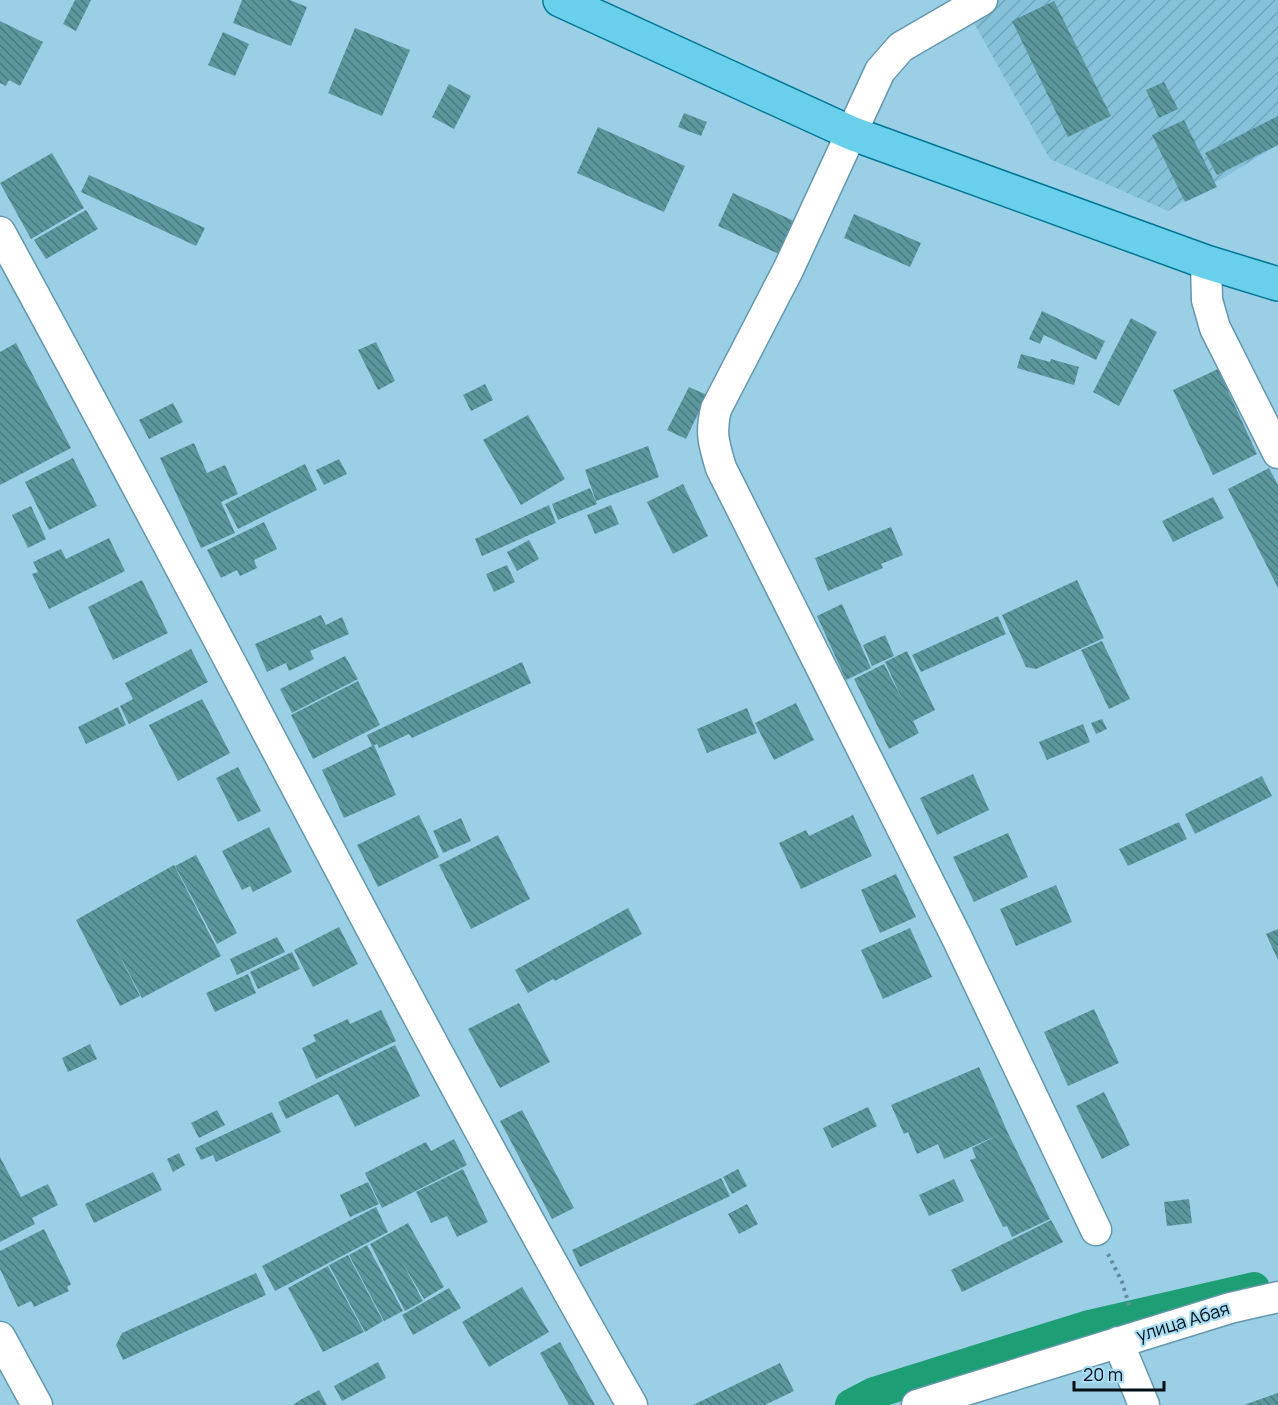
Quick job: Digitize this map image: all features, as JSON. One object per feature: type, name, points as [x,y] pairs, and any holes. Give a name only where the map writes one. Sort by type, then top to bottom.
[{"type":"main road","points":[[560,0],[851,133],[1206,262],[1278,284]]},
{"type":"street","points":[[982,0],[901,47],[880,71],[788,270],[716,409],[711,427],[721,468],[957,938],[1095,1230]]},
{"type":"street","points":[[0,232],[106,425],[293,782],[577,1309],[632,1405]]},
{"type":"street","points":[[1206,262],[1206,300],[1215,328],[1278,453]]},
{"type":"street","name":"улица Абая","points":[[917,1405],[1230,1308],[1278,1297]]},
{"type":"street","points":[[0,1337],[37,1405]]},
{"type":"street","points":[[1118,1342],[1144,1405]]},
{"type":"shaded area","points":[[961,0],[1278,0],[1278,145],[1168,211],[1050,159]]},
{"type":"building","points":[[75,0],[91,0],[76,31],[63,24]]},
{"type":"building","points":[[242,0],[290,0],[307,7],[291,46],[233,23]]},
{"type":"building","points":[[1054,1],[1111,116],[1068,137],[1012,21]]},
{"type":"building","points":[[0,21],[43,42],[20,86],[9,80],[6,86],[0,83]]},
{"type":"building","points":[[355,28],[410,50],[382,116],[328,93]]},
{"type":"building","points":[[223,32],[249,44],[235,76],[208,65]]},
{"type":"building","points":[[1164,82],[1178,109],[1159,118],[1146,90]]},
{"type":"building","points":[[449,84],[471,96],[454,129],[432,117]]},
{"type":"building","points":[[684,113],[707,122],[701,136],[678,127]]},
{"type":"building","points":[[1278,116],[1278,145],[1217,175],[1205,153]]},
{"type":"building","points":[[1184,120],[1217,187],[1185,202],[1152,135]]},
{"type":"building","points":[[598,127],[685,166],[664,212],[577,173]]},
{"type":"building","points":[[52,153],[84,208],[31,239],[0,183]]},
{"type":"building","points":[[89,175],[205,228],[196,246],[81,192]]},
{"type":"building","points":[[733,193],[796,222],[781,255],[718,226]]},
{"type":"building","points":[[86,210],[98,229],[46,259],[34,240]]},
{"type":"building","points":[[854,214],[921,243],[910,267],[844,238]]},
{"type":"building","points":[[1042,311],[1105,341],[1096,360],[1044,335],[1040,344],[1029,339]]},
{"type":"building","points":[[1131,318],[1157,332],[1119,406],[1093,392]]},
{"type":"building","points":[[376,342],[395,381],[378,390],[358,350]]},
{"type":"building","points":[[16,343],[71,448],[0,485],[0,352]]},
{"type":"building","points":[[1021,354],[1079,367],[1074,385],[1017,368]]},
{"type":"building","points":[[1218,369],[1257,454],[1213,475],[1173,390]]},
{"type":"building","points":[[485,384],[493,400],[471,411],[463,395]]},
{"type":"building","points":[[689,387],[707,395],[686,439],[667,430]]},
{"type":"building","points":[[173,403],[183,422],[149,439],[139,420]]},
{"type":"building","points":[[528,415],[565,479],[521,505],[483,440]]},
{"type":"building","points":[[194,443],[207,473],[225,465],[238,494],[221,502],[235,533],[201,548],[160,458]]},
{"type":"building","points":[[648,446],[659,477],[596,501],[585,470]]},
{"type":"building","points":[[73,458],[97,506],[49,530],[25,482]]},
{"type":"building","points":[[339,459],[347,474],[324,485],[316,470]]},
{"type":"building","points":[[305,464],[317,490],[238,529],[225,504]]},
{"type":"building","points":[[1269,468],[1278,485],[1278,588],[1228,489]]},
{"type":"building","points":[[683,484],[708,536],[673,554],[647,502]]},
{"type":"building","points":[[590,488],[597,504],[558,520],[552,504]]},
{"type":"building","points":[[1213,497],[1224,518],[1173,542],[1162,521]]},
{"type":"building","points":[[549,505],[556,523],[482,556],[475,539]]},
{"type":"building","points":[[611,505],[619,524],[595,534],[587,515]]},
{"type":"building","points":[[31,506],[46,539],[28,548],[12,515]]},
{"type":"building","points":[[264,522],[277,549],[254,560],[257,568],[240,576],[237,570],[221,578],[207,550]]},
{"type":"building","points":[[891,527],[903,555],[881,564],[883,568],[828,591],[815,558]]},
{"type":"building","points":[[109,538],[125,571],[49,609],[32,574],[38,572],[33,562],[61,549],[66,559]]},
{"type":"building","points":[[529,540],[539,559],[517,571],[507,552]]},
{"type":"building","points":[[507,565],[515,582],[494,592],[486,574]]},
{"type":"building","points":[[142,580],[168,633],[113,660],[88,607]]},
{"type":"building","points":[[1077,580],[1104,638],[1036,669],[1026,667],[1002,615]]},
{"type":"building","points":[[842,604],[871,668],[846,680],[817,616]]},
{"type":"building","points":[[321,615],[326,625],[342,617],[349,634],[310,651],[314,659],[289,671],[286,663],[267,672],[255,644]]},
{"type":"building","points":[[998,616],[1006,634],[921,672],[912,655]]},
{"type":"building","points":[[885,635],[894,656],[872,666],[863,645]]},
{"type":"building","points":[[1102,641],[1130,699],[1109,709],[1081,650]]},
{"type":"building","points":[[191,649],[208,682],[129,724],[120,706],[133,699],[125,683]]},
{"type":"building","points":[[907,651],[935,710],[913,721],[919,733],[889,749],[854,679],[884,664],[902,699],[885,662]]},
{"type":"building","points":[[345,656],[358,679],[292,713],[280,689]]},
{"type":"building","points":[[522,662],[531,683],[412,738],[409,734],[379,748],[377,744],[372,746],[367,735]]},
{"type":"building","points":[[358,681],[380,725],[313,759],[291,715]]},
{"type":"building","points":[[202,699],[230,753],[178,781],[149,725]]},
{"type":"building","points":[[796,703],[814,740],[774,760],[755,723]]},
{"type":"building","points":[[118,707],[126,725],[86,744],[78,727]]},
{"type":"building","points":[[747,708],[757,733],[707,753],[697,729]]},
{"type":"building","points":[[1102,719],[1107,729],[1096,734],[1091,723]]},
{"type":"building","points":[[1083,724],[1090,742],[1047,760],[1039,742]]},
{"type":"building","points":[[374,745],[396,795],[344,818],[322,770]]},
{"type":"building","points":[[238,767],[261,811],[238,822],[216,778]]},
{"type":"building","points":[[973,774],[989,810],[937,835],[920,798]]},
{"type":"building","points":[[1262,776],[1272,796],[1195,834],[1185,814]]},
{"type":"building","points":[[419,815],[439,857],[378,887],[357,845]]},
{"type":"building","points":[[853,815],[872,856],[801,889],[779,843],[806,830],[809,836]]},
{"type":"building","points":[[461,818],[471,841],[443,853],[433,831]]},
{"type":"building","points":[[1179,822],[1187,839],[1128,866],[1119,849]]},
{"type":"building","points":[[269,827],[292,872],[253,892],[250,886],[242,890],[222,851]]},
{"type":"building","points":[[1008,833],[1028,877],[974,902],[953,857]]},
{"type":"building","points":[[498,835],[530,899],[471,929],[439,865]]},
{"type":"building","points":[[196,855],[237,933],[217,944],[175,866]]},
{"type":"building","points":[[174,865],[221,956],[142,998],[110,937],[140,996],[120,1006],[76,920]]},
{"type":"building","points":[[896,874],[916,917],[880,933],[861,890]]},
{"type":"building","points":[[1056,885],[1072,922],[1016,946],[1000,909]]},
{"type":"building","points":[[628,908],[642,934],[528,993],[515,970]]},
{"type":"building","points":[[339,927],[358,964],[313,987],[294,950]]},
{"type":"building","points":[[910,928],[932,977],[883,999],[861,950]]},
{"type":"building","points":[[1278,929],[1278,960],[1266,934]]},
{"type":"building","points":[[277,937],[285,952],[237,975],[230,959]]},
{"type":"building","points":[[292,952],[300,969],[258,989],[250,972]]},
{"type":"building","points":[[248,974],[256,993],[215,1012],[206,993]]},
{"type":"building","points":[[519,1003],[550,1062],[500,1088],[468,1029]]},
{"type":"building","points":[[1094,1009],[1119,1063],[1068,1086],[1044,1032]]},
{"type":"building","points":[[381,1010],[396,1041],[316,1079],[302,1048],[316,1041],[313,1035],[348,1019],[350,1024]]},
{"type":"building","points":[[90,1044],[97,1059],[68,1072],[62,1058]]},
{"type":"building","points":[[395,1045],[420,1096],[355,1127],[338,1094],[286,1119],[278,1102]]},
{"type":"building","points":[[979,1067],[1050,1219],[1012,1237],[1007,1226],[1003,1227],[970,1160],[976,1158],[972,1148],[998,1135],[944,1159],[938,1144],[917,1154],[908,1132],[904,1134],[891,1105]]},
{"type":"building","points":[[1104,1092],[1130,1145],[1102,1159],[1076,1106]]},
{"type":"building","points":[[868,1107],[877,1126],[832,1148],[823,1128]]},
{"type":"building","points":[[217,1110],[225,1125],[199,1138],[191,1123]]},
{"type":"building","points":[[522,1110],[574,1208],[552,1219],[500,1121]]},
{"type":"building","points":[[272,1112],[281,1132],[216,1162],[213,1155],[201,1160],[195,1148]]},
{"type":"building","points":[[454,1139],[467,1165],[382,1208],[365,1173],[426,1142],[431,1151]]},
{"type":"building","points":[[179,1153],[185,1165],[173,1172],[167,1159]]},
{"type":"building","points":[[0,1157],[21,1197],[48,1184],[58,1205],[32,1218],[35,1224],[0,1242]]},
{"type":"building","points":[[463,1169],[488,1222],[457,1237],[447,1216],[431,1223],[416,1192]]},
{"type":"building","points":[[738,1169],[747,1186],[732,1194],[723,1177]]},
{"type":"building","points":[[153,1172],[162,1190],[94,1223],[85,1204]]},
{"type":"building","points":[[721,1178],[730,1196],[580,1267],[572,1250]]},
{"type":"building","points":[[954,1179],[964,1201],[929,1216],[919,1195]]},
{"type":"building","points":[[368,1182],[379,1204],[350,1217],[340,1195]]},
{"type":"building","points":[[1189,1199],[1192,1223],[1167,1226],[1164,1202]]},
{"type":"building","points":[[747,1204],[758,1224],[739,1234],[728,1214]]},
{"type":"building","points":[[376,1207],[388,1232],[275,1291],[262,1266]]},
{"type":"building","points":[[1051,1220],[1063,1242],[962,1292],[951,1270]]},
{"type":"building","points":[[408,1223],[444,1287],[424,1299],[402,1262],[423,1301],[405,1311],[370,1244]]},
{"type":"building","points":[[44,1229],[71,1284],[67,1287],[69,1291],[34,1307],[31,1301],[18,1307],[0,1269],[0,1251]]},
{"type":"building","points":[[367,1245],[403,1311],[384,1321],[349,1255]]},
{"type":"building","points":[[348,1255],[383,1321],[365,1332],[329,1265]]},
{"type":"building","points":[[328,1266],[364,1332],[323,1352],[288,1288]]},
{"type":"building","points":[[256,1273],[266,1295],[123,1360],[116,1345],[122,1333]]},
{"type":"building","points":[[522,1287],[549,1332],[489,1367],[462,1322]]},
{"type":"building","points":[[449,1288],[461,1308],[413,1335],[402,1315]]},
{"type":"building","points":[[560,1342],[595,1405],[569,1405],[540,1353]]},
{"type":"building","points":[[378,1362],[386,1378],[342,1401],[334,1386]]},
{"type":"building","points":[[780,1363],[794,1391],[765,1405],[693,1405]]},
{"type":"building","points":[[319,1390],[327,1405],[293,1405],[300,1400]]},
{"type":"building","points":[[1278,1393],[1278,1405],[1244,1405]]},
{"type":"waterway","points":[[851,1405],[874,1393],[1089,1326],[1254,1288]]}]
